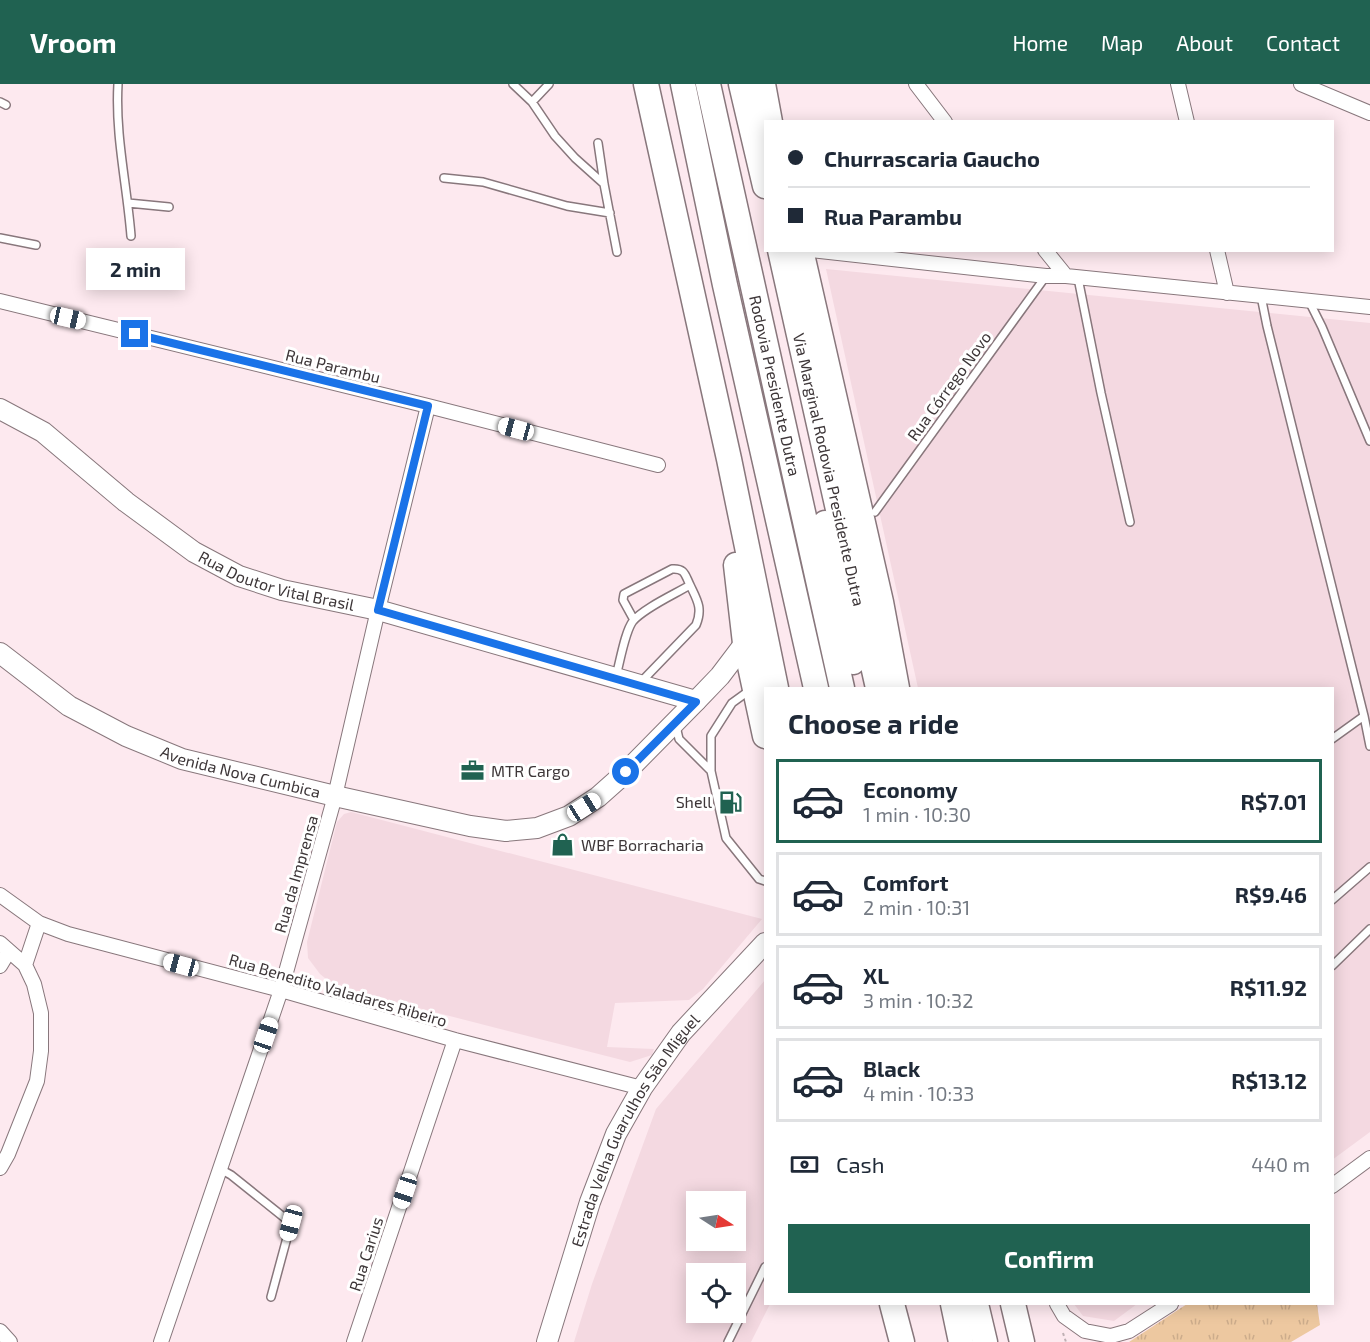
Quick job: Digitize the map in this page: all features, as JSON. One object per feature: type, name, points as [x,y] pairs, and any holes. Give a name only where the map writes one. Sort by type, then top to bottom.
[{"type":"highway","name":"Rodovia Presidente Dutra","points":[[683,84],[725,285],[816,687]]},
{"type":"highway","name":"Rodovia Presidente Dutra","points":[[708,84],[842,687]]},
{"type":"highway","points":[[741,84],[764,182]]},
{"type":"highway","points":[[763,84],[770,120]]},
{"type":"highway","points":[[645,88],[729,459],[761,684],[764,723]]},
{"type":"highway","points":[[780,252],[779,301],[857,687]]},
{"type":"highway","name":"Via Marginal Rodovia Presidente Dutra","points":[[780,252],[878,687]]},
{"type":"highway","points":[[801,252],[881,602],[897,687]]},
{"type":"highway","points":[[729,459],[724,478],[745,643],[761,684]]},
{"type":"highway","points":[[892,1305],[902,1342]]},
{"type":"highway","points":[[909,1305],[917,1342]]},
{"type":"highway","points":[[953,1305],[961,1342]]},
{"type":"highway","points":[[976,1305],[985,1342]]},
{"type":"highway","points":[[1013,1305],[1022,1342]]},
{"type":"street","points":[[916,84],[943,120]]},
{"type":"street","points":[[1178,84],[1186,120]]},
{"type":"street","points":[[1301,84],[1370,113]]},
{"type":"street","points":[[829,252],[1046,276],[1370,307]]},
{"type":"street","points":[[1047,252],[1072,277]]},
{"type":"street","points":[[1217,252],[1227,293]]},
{"type":"street","name":"Rua Parambu","points":[[0,301],[658,465]]},
{"type":"street","name":"Rua da Imprensa","points":[[161,1342],[281,990],[335,796],[428,406]]},
{"type":"street","name":"Rua Doutor Vital Brasil","points":[[0,409],[43,432],[126,502],[194,552],[238,576],[282,590],[378,610],[696,702]]},
{"type":"street","points":[[696,702],[720,676],[745,643]]},
{"type":"street","name":"Avenida Nova Cumbica","points":[[0,653],[69,705],[126,736],[182,759],[335,796],[470,826],[506,831],[537,828],[569,816],[598,797],[696,702]]},
{"type":"street","points":[[720,676],[735,674],[761,684]]},
{"type":"street","name":"Rua Benedito Valadares Ribeiro","points":[[0,895],[39,923],[68,934],[281,990],[455,1040],[642,1088]]},
{"type":"street","points":[[25,965],[39,923]]},
{"type":"street","name":"Estrada Velha Guarulhos São Miguel","points":[[547,1342],[590,1202],[616,1134],[642,1088],[681,1033],[764,944]]},
{"type":"street","points":[[0,966],[5,947],[25,965],[34,984],[41,1013],[42,1051],[37,1081],[4,1151],[0,1168]]},
{"type":"street","name":"Rua Carius","points":[[354,1342],[455,1040]]},
{"type":"street","points":[[1334,1185],[1370,1158]]},
{"type":"street","points":[[1058,1305],[1064,1316],[1085,1331],[1111,1336],[1129,1331],[1169,1305]]},
{"type":"street","points":[[0,1331],[10,1342]]},
{"type":"lane","points":[[118,84],[119,136],[131,236]]},
{"type":"lane","points":[[513,84],[532,102],[555,136],[575,159],[604,184]]},
{"type":"lane","points":[[532,102],[549,84]]},
{"type":"lane","points":[[598,143],[617,252]]},
{"type":"lane","points":[[444,178],[483,182],[567,206],[610,213]]},
{"type":"lane","points":[[128,203],[169,207]]},
{"type":"lane","points":[[0,238],[36,245]]},
{"type":"lane","name":"Rua Córrego Novo","points":[[875,512],[1046,276]]},
{"type":"lane","points":[[1072,277],[1130,522]]},
{"type":"lane","points":[[1261,296],[1370,746]]},
{"type":"lane","points":[[1309,301],[1370,441]]},
{"type":"lane","points":[[634,620],[623,600],[624,594],[672,569],[683,571],[700,606],[700,616],[696,625],[679,644],[638,685]]},
{"type":"lane","points":[[615,679],[629,628],[634,620],[690,585]]},
{"type":"lane","points":[[761,684],[732,703],[711,736],[711,771],[726,838],[759,879],[764,881]]},
{"type":"lane","points":[[1334,738],[1364,716]]},
{"type":"lane","points":[[675,723],[679,739],[711,771]]},
{"type":"lane","points":[[1334,898],[1370,867]]},
{"type":"lane","points":[[1334,964],[1370,929]]},
{"type":"lane","points":[[220,1168],[291,1223],[271,1297]]},
{"type":"lane","points":[[728,1342],[764,1269]]},
{"type":"shaded area","points":[[826,269],[1370,323],[1370,1132],[1334,1159],[1334,687],[918,687]]},
{"type":"shaded area","points":[[351,812],[762,919],[703,989],[689,1000],[615,1003],[607,1047],[654,1049],[652,1055],[630,1062],[336,987],[320,974],[308,958],[307,942],[337,822],[344,814]]},
{"type":"shaded area","points":[[764,981],[764,1305],[770,1305],[751,1342],[574,1342],[592,1284],[656,1109]]},
{"type":"shaded area","points":[[1075,1305],[1136,1305],[1114,1321],[1083,1316]]},
{"type":"green space","points":[[1185,1305],[1317,1305],[1320,1325],[1291,1342],[1129,1342]]},
{"type":"place","name":"MTR Cargo","points":[[473,771]]},
{"type":"place","name":"Shell","points":[[730,802]]},
{"type":"place","name":"WBF Borracharia","points":[[563,845]]},
{"type":"route","points":[[135,334],[428,406],[378,610],[696,702],[626,772]]}]
